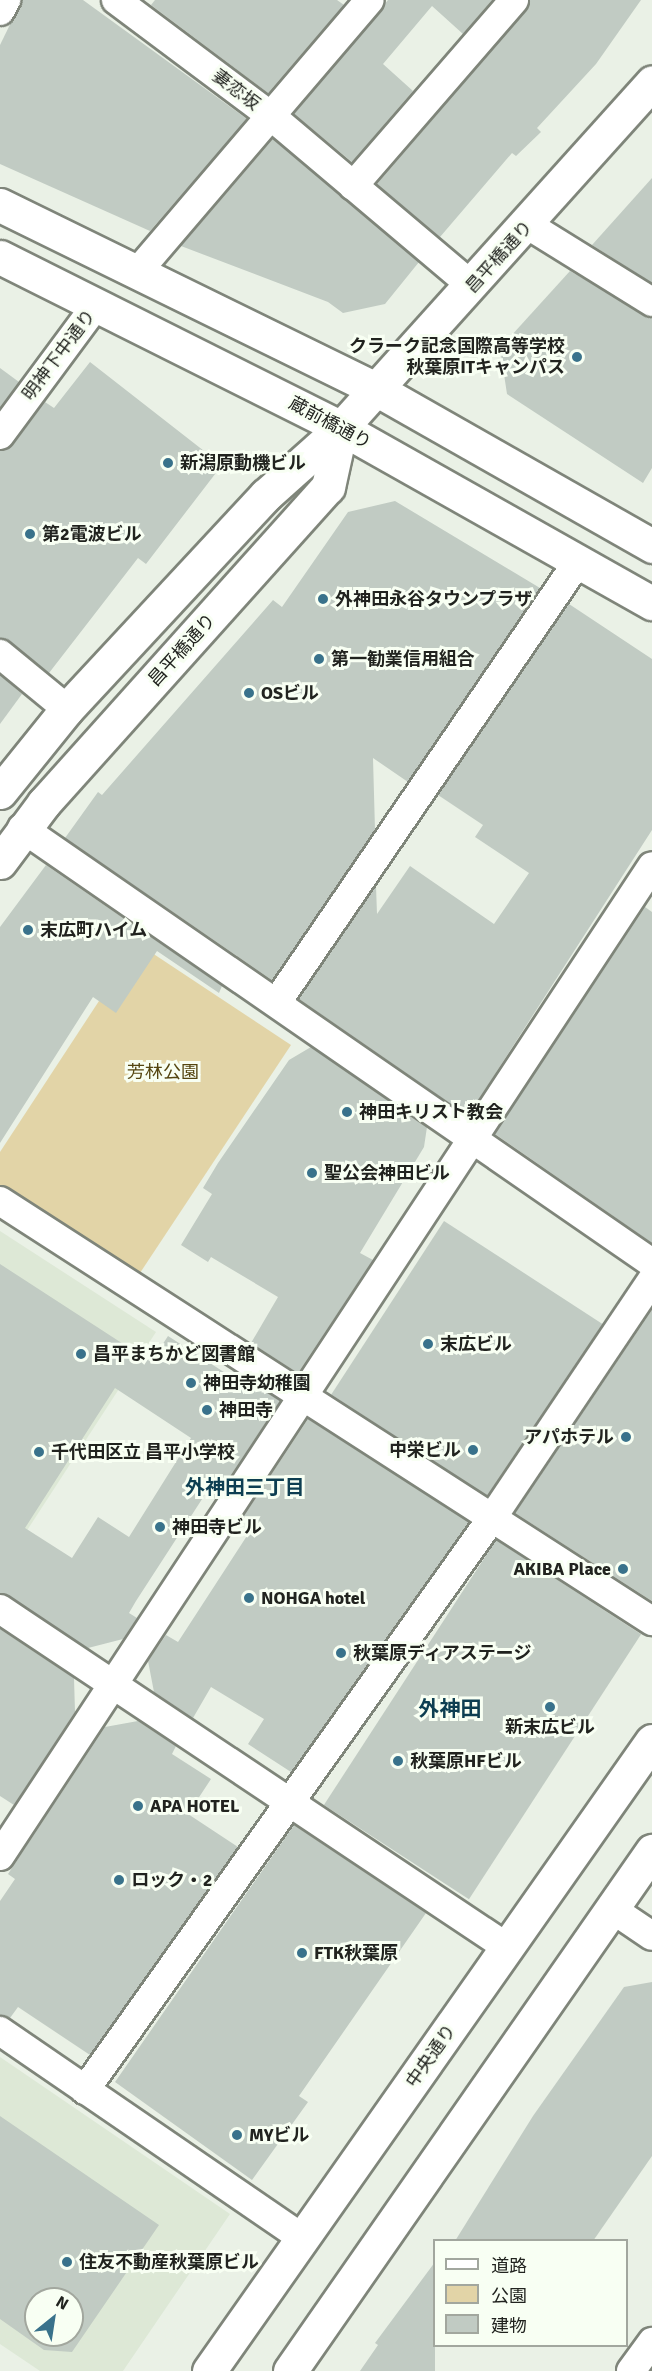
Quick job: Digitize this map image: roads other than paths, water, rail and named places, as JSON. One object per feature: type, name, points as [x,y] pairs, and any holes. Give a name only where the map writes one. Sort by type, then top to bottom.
[{"type":"main road","name":"昌平橋通り","points":[[0,792],[67,709],[266,495],[341,428],[528,225],[651,86]]},
{"type":"main road","points":[[0,205],[139,270],[376,389],[652,546]]},
{"type":"main road","name":"蔵前橋通り","points":[[0,257],[341,428],[652,603]]},
{"type":"main road","name":"昌平橋通り","points":[[0,862],[22,828],[328,487],[341,428]]},
{"type":"main road","name":"中央通り","points":[[209,2371],[652,1741]]},
{"type":"main road","points":[[303,2364],[652,1851]]},
{"type":"street","points":[[0,12],[6,0]]},
{"type":"street","name":"妻恋坂","points":[[116,0],[271,116],[472,286]]},
{"type":"street","points":[[139,270],[370,0]]},
{"type":"street","points":[[353,186],[514,0]]},
{"type":"street","points":[[528,225],[652,302]]},
{"type":"street","name":"明神下中通り","points":[[0,435],[97,304]]},
{"type":"street","points":[[277,1002],[579,560]]},
{"type":"street","points":[[0,654],[67,709]]},
{"type":"street","points":[[22,828],[473,1136],[652,1263]]},
{"type":"street","points":[[0,1856],[112,1680],[652,866]]},
{"type":"street","points":[[0,1201],[652,1621]]},
{"type":"street","points":[[85,2090],[289,1799],[492,1518],[652,1280]]},
{"type":"street","points":[[0,1609],[112,1680],[508,1948]]},
{"type":"street","points":[[612,1909],[652,1936]]},
{"type":"street","points":[[0,2031],[303,2238]]},
{"type":"street","points":[[631,2371],[652,2342]]},
{"type":"place","name":"クラーク記念国際高等学校 秋葉原ITキャンパス","points":[[577,357]]},
{"type":"place","name":"新潟原動機ビル","points":[[168,463]]},
{"type":"place","name":"第2電波ビル","points":[[30,534]]},
{"type":"place","name":"外神田永谷タウンプラザ","points":[[323,599]]},
{"type":"place","name":"第一勧業信用組合","points":[[319,659]]},
{"type":"place","name":"OSビル","points":[[249,693]]},
{"type":"place","name":"末広町ハイム","points":[[28,930]]},
{"type":"place","name":"神田キリスト教会","points":[[347,1112]]},
{"type":"place","name":"聖公会神田ビル","points":[[312,1173]]},
{"type":"place","name":"末広ビル","points":[[428,1344]]},
{"type":"place","name":"昌平まちかど図書館","points":[[81,1354]]},
{"type":"place","name":"神田寺幼稚園","points":[[191,1383]]},
{"type":"place","name":"神田寺","points":[[207,1410]]},
{"type":"place","name":"アパホテル","points":[[626,1437]]},
{"type":"place","name":"中栄ビル","points":[[473,1450]]},
{"type":"place","name":"千代田区立 昌平小学校","points":[[39,1452]]},
{"type":"place","name":"神田寺ビル","points":[[160,1527]]},
{"type":"place","name":"AKIBA Place","points":[[623,1569]]},
{"type":"place","name":"NOHGA hotel","points":[[249,1598]]},
{"type":"place","name":"秋葉原ディアステージ","points":[[341,1653]]},
{"type":"place","name":"新末広ビル","points":[[550,1707]]},
{"type":"place","name":"秋葉原HFビル","points":[[398,1761]]},
{"type":"place","name":"APA HOTEL","points":[[138,1806]]},
{"type":"place","name":"ロック・2","points":[[119,1880]]},
{"type":"place","name":"FTK秋葉原","points":[[302,1953]]},
{"type":"place","name":"MYビル","points":[[237,2135]]},
{"type":"place","name":"住友不動産秋葉原ビル","points":[[67,2262]]},
{"type":"district","name":"外神田三丁目","points":[[245,1487]]},
{"type":"district","name":"外神田","points":[[450,1709]]},
{"type":"park label","name":"芳林公園","points":[[163,1072]]}]
